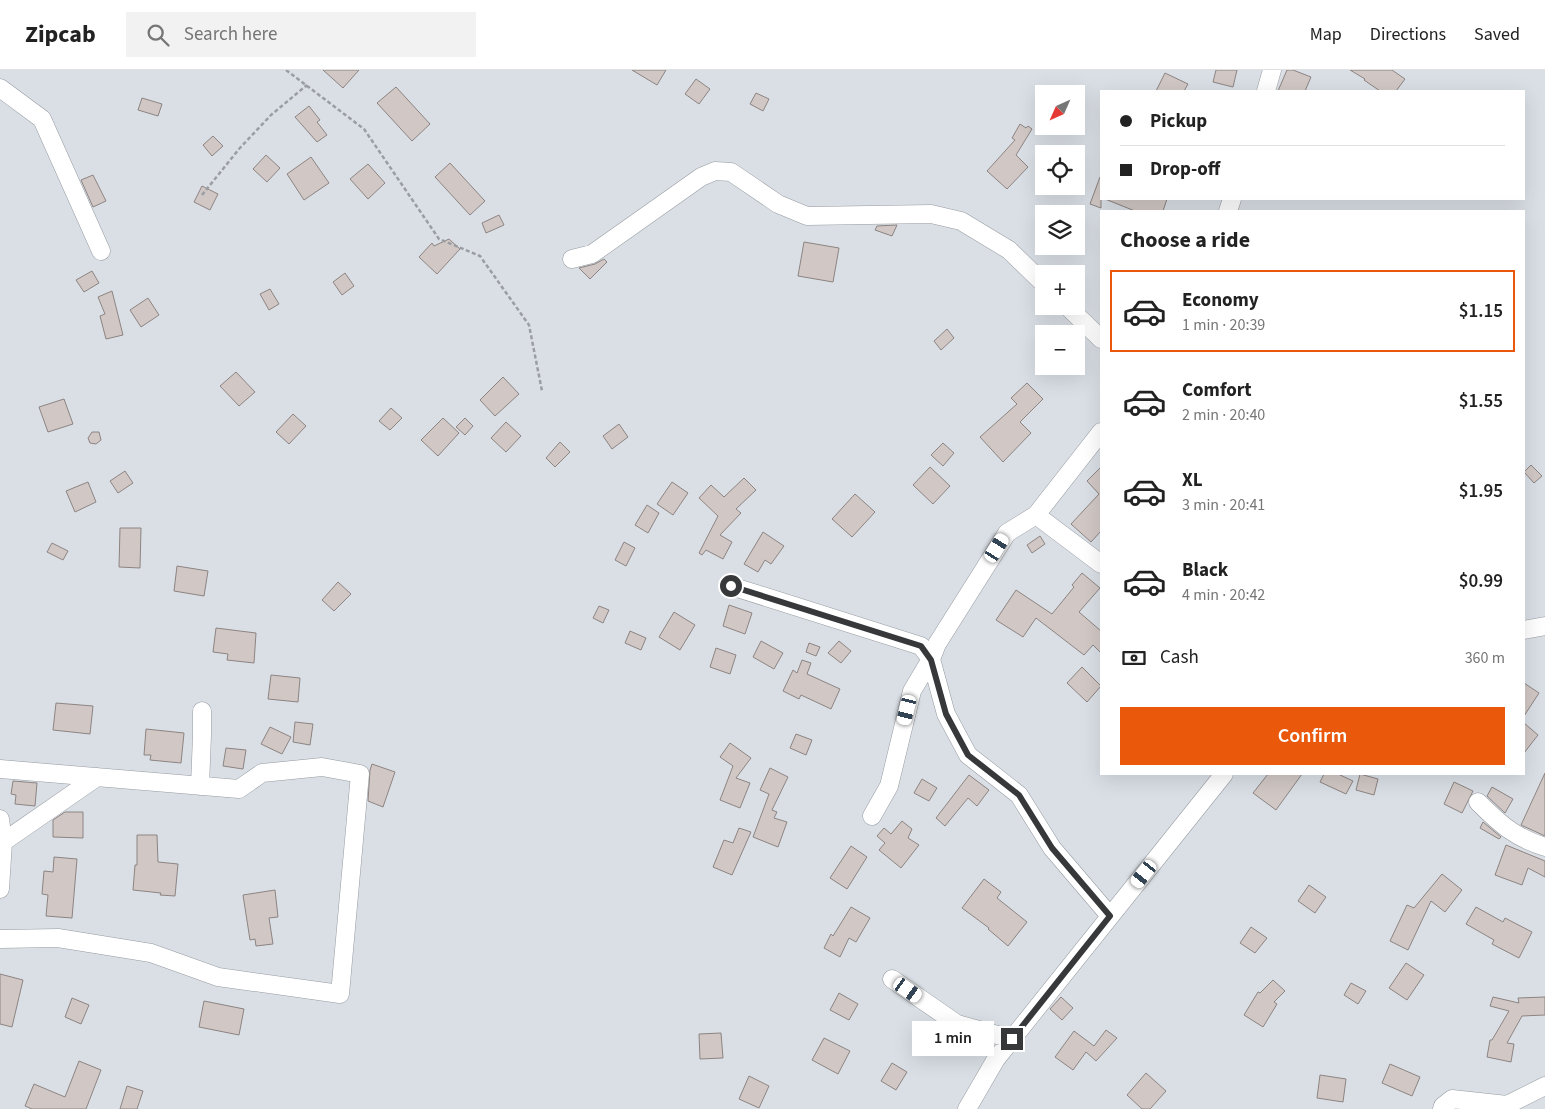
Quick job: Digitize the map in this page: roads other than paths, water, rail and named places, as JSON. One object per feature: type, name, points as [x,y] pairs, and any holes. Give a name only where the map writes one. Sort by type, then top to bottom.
[{"type":"street","points":[[1266,90],[1272,70]]},
{"type":"street","points":[[0,88],[42,119],[101,251]]},
{"type":"street","points":[[572,259],[592,254],[700,177],[715,171],[731,172],[778,204],[807,216],[932,214],[961,221],[1009,250],[1035,275]]},
{"type":"street","points":[[1076,315],[1100,339]]},
{"type":"street","points":[[872,816],[888,786],[912,691],[931,660],[937,644],[1007,532],[1036,515],[1100,433]]},
{"type":"street","points":[[1036,515],[1100,563]]},
{"type":"street","points":[[731,586],[921,646],[931,660],[946,714],[968,755],[1019,795],[1052,848],[1110,916]]},
{"type":"street","points":[[1525,630],[1545,626]]},
{"type":"street","points":[[200,786],[202,711]]},
{"type":"street","points":[[0,769],[239,789],[262,773],[322,767],[360,774],[340,994],[218,976],[151,954],[58,938],[0,939]]},
{"type":"street","points":[[967,1109],[996,1059],[1223,775]]},
{"type":"street","points":[[3,842],[97,777]]},
{"type":"street","points":[[1478,802],[1502,826],[1526,841],[1545,847]]},
{"type":"street","points":[[0,819],[3,842],[0,889]]},
{"type":"street","points":[[892,979],[957,1024],[1012,1039]]},
{"type":"street","points":[[1442,1109],[1452,1099],[1507,1105],[1545,1086]]}]
